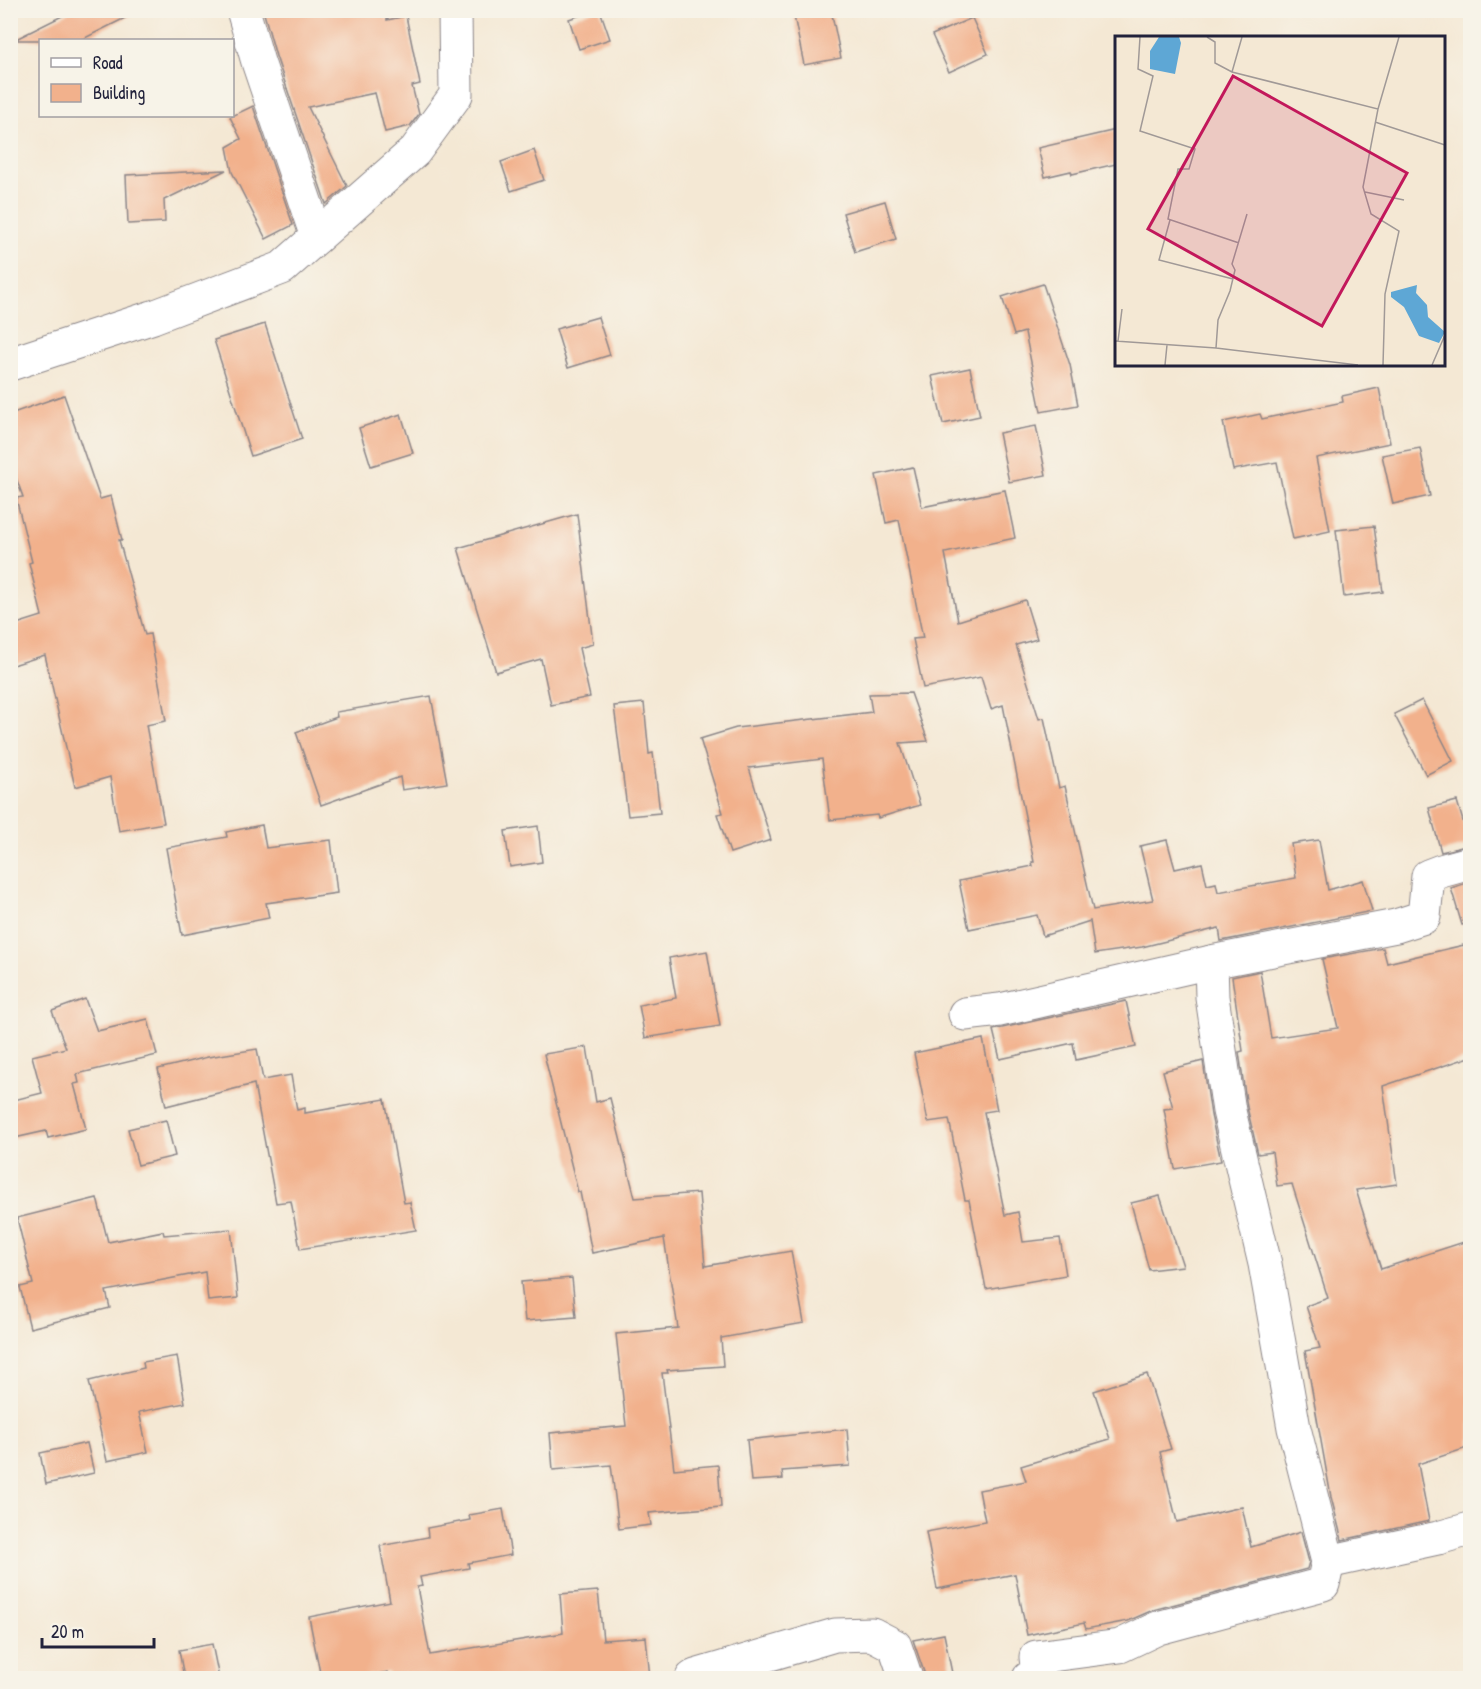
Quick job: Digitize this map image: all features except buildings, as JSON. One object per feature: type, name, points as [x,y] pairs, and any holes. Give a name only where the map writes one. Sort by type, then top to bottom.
[{"type":"street","points":[[243,10],[258,62],[317,237]]},
{"type":"street","points":[[10,364],[153,317],[282,268],[415,151],[456,95],[455,10]]},
{"type":"street","points":[[964,1014],[1000,1010],[1211,962],[1396,926],[1424,916],[1428,876],[1470,863]]},
{"type":"street","points":[[1029,1678],[1038,1676],[1036,1657],[1120,1646],[1158,1628],[1323,1584],[1328,1562],[1294,1428],[1265,1264],[1229,1112],[1212,997],[1211,962]]},
{"type":"street","points":[[1328,1562],[1470,1529]]},
{"type":"street","points":[[692,1678],[836,1635],[872,1634],[895,1647],[906,1678]]}]
